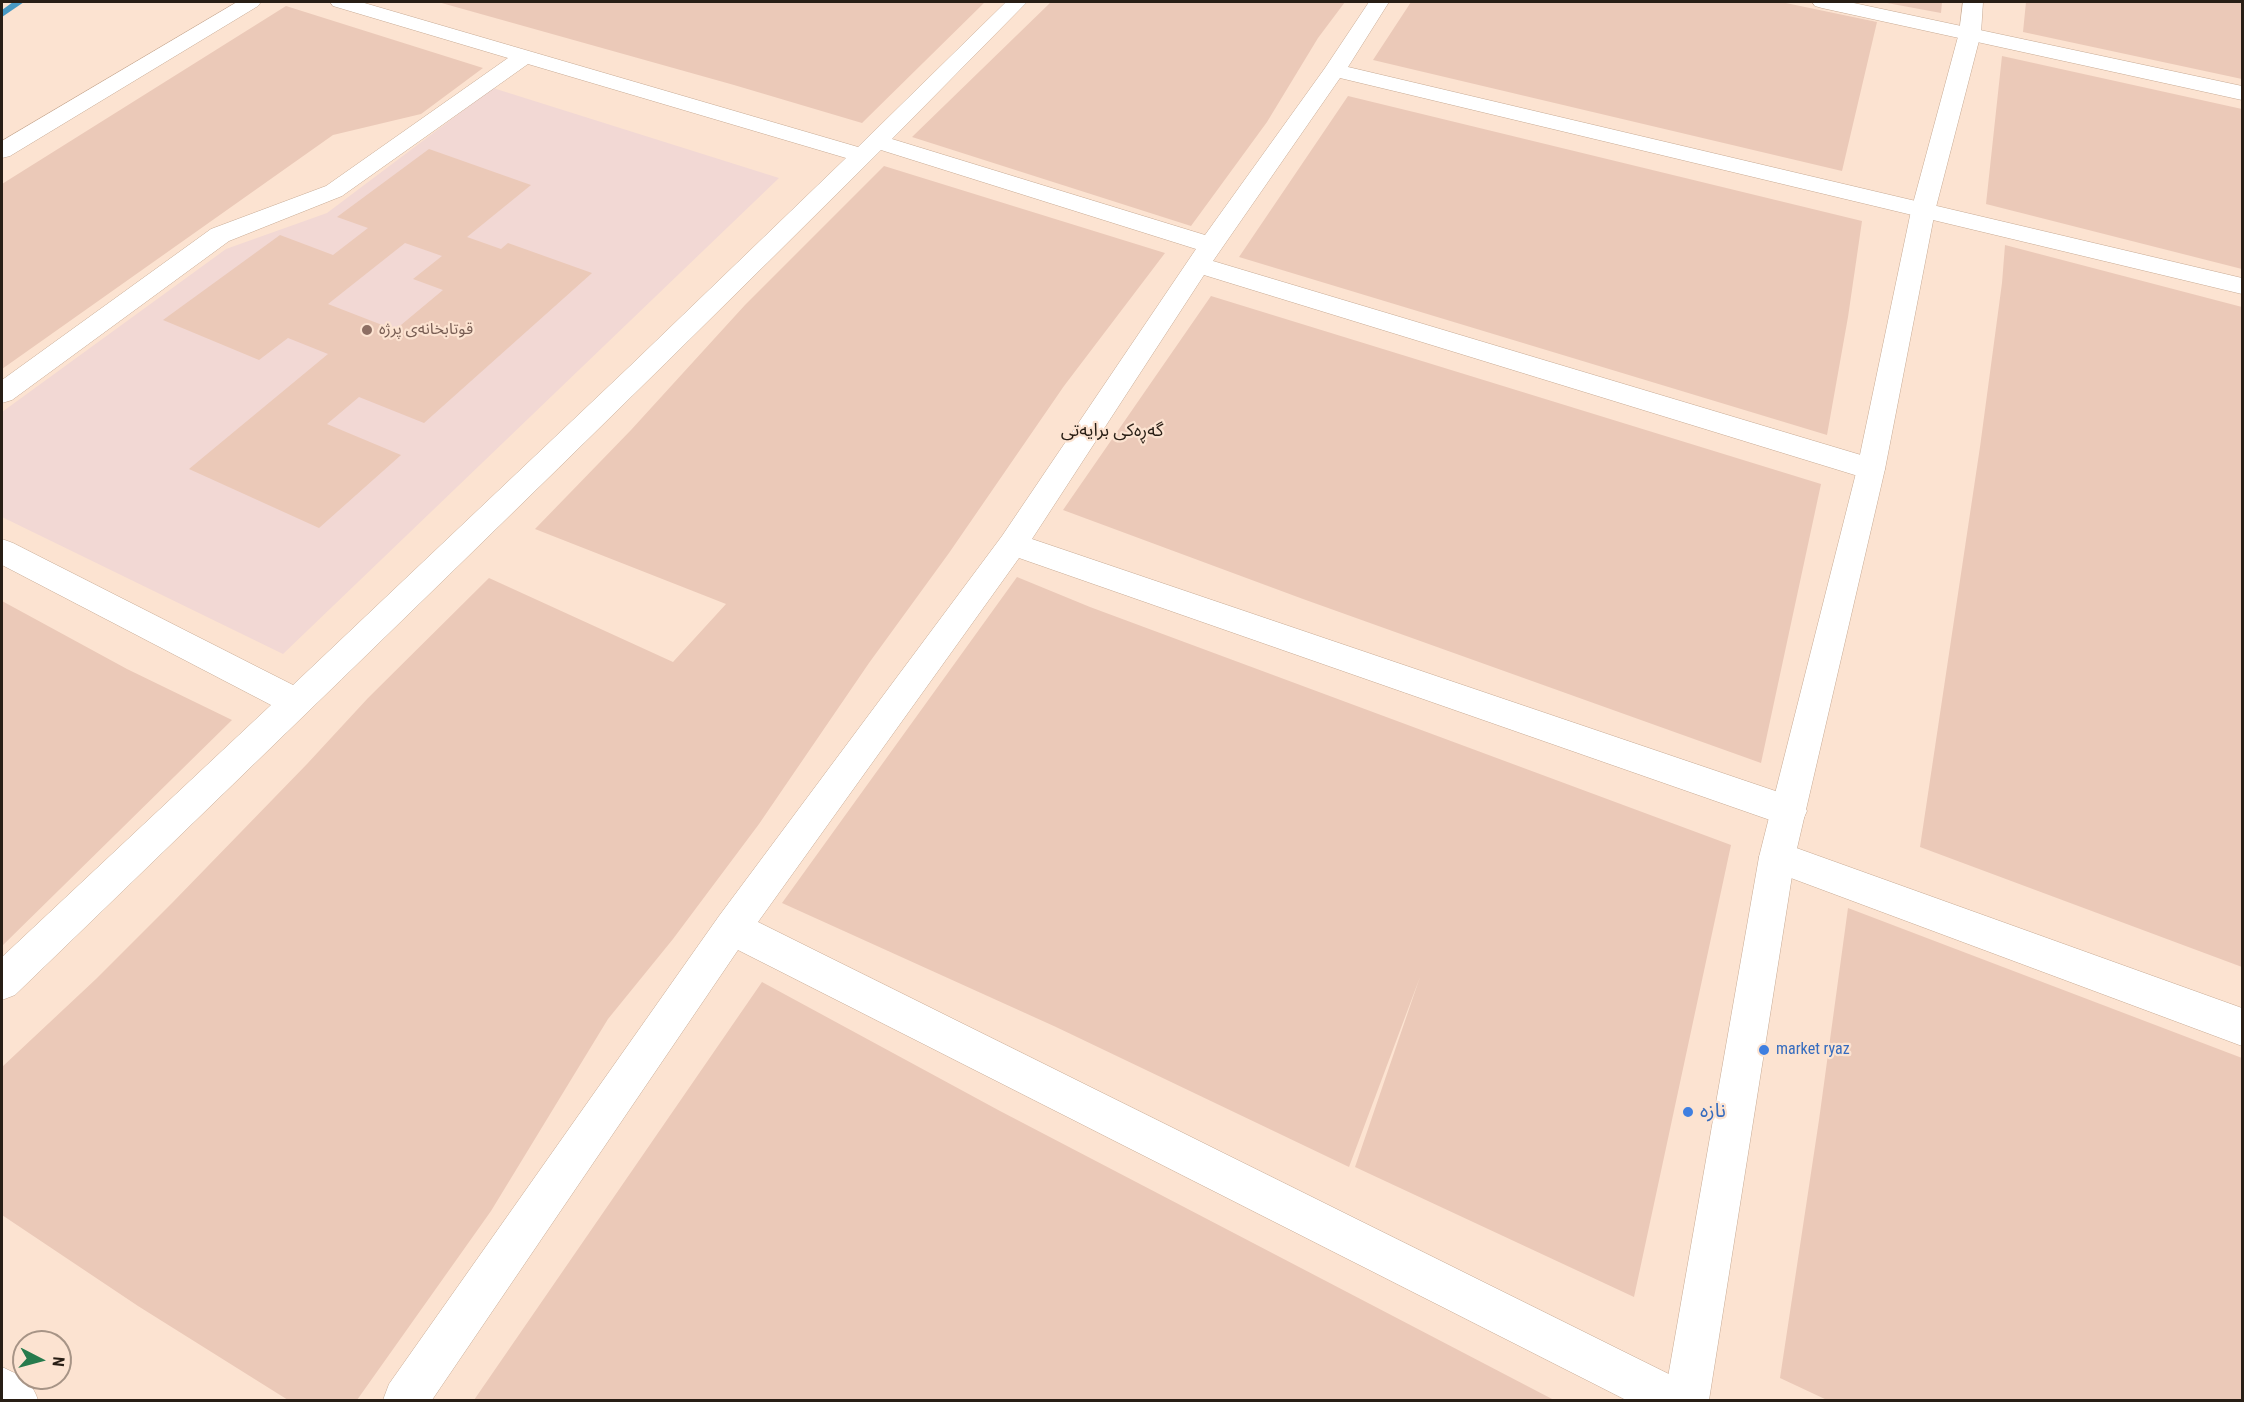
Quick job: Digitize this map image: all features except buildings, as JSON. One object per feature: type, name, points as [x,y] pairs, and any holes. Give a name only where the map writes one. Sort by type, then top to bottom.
[{"type":"street","points":[[2,151],[250,2]]},
{"type":"street","points":[[340,2],[526,57],[870,149],[1871,469]]},
{"type":"street","points":[[2,982],[870,149],[1017,2]]},
{"type":"street","points":[[405,1401],[732,928],[1013,544],[1205,255],[1335,70],[1379,2]]},
{"type":"street","points":[[1822,2],[1971,17],[2242,93]]},
{"type":"street","points":[[1686,1401],[1777,857],[1790,811],[1871,469],[1923,211],[1971,17]]},
{"type":"street","points":[[2,393],[220,235],[334,191],[526,57]]},
{"type":"street","points":[[1335,70],[2242,286]]},
{"type":"street","points":[[1013,544],[1790,811]]},
{"type":"street","points":[[2,551],[296,702]]},
{"type":"street","points":[[1777,857],[2242,1027]]},
{"type":"street","points":[[732,928],[1673,1401]]},
{"type":"street","points":[[2,1390],[16,1401]]},
{"type":"shaded area","name":"قوتابخانەی پرژە","points":[[493,88],[779,178],[283,654],[2,517],[2,412],[226,249],[327,213]]},
{"type":"waterway","points":[[2,14],[19,2]]},
{"type":"place","name":"قوتابخانەی پرژە","points":[[367,330]]},
{"type":"place","name":"market ryaz","points":[[1764,1050]]},
{"type":"place","name":"نازە","points":[[1688,1112]]},
{"type":"district","name":"گەڕەکی برایەتی","points":[[1112,431]]}]
